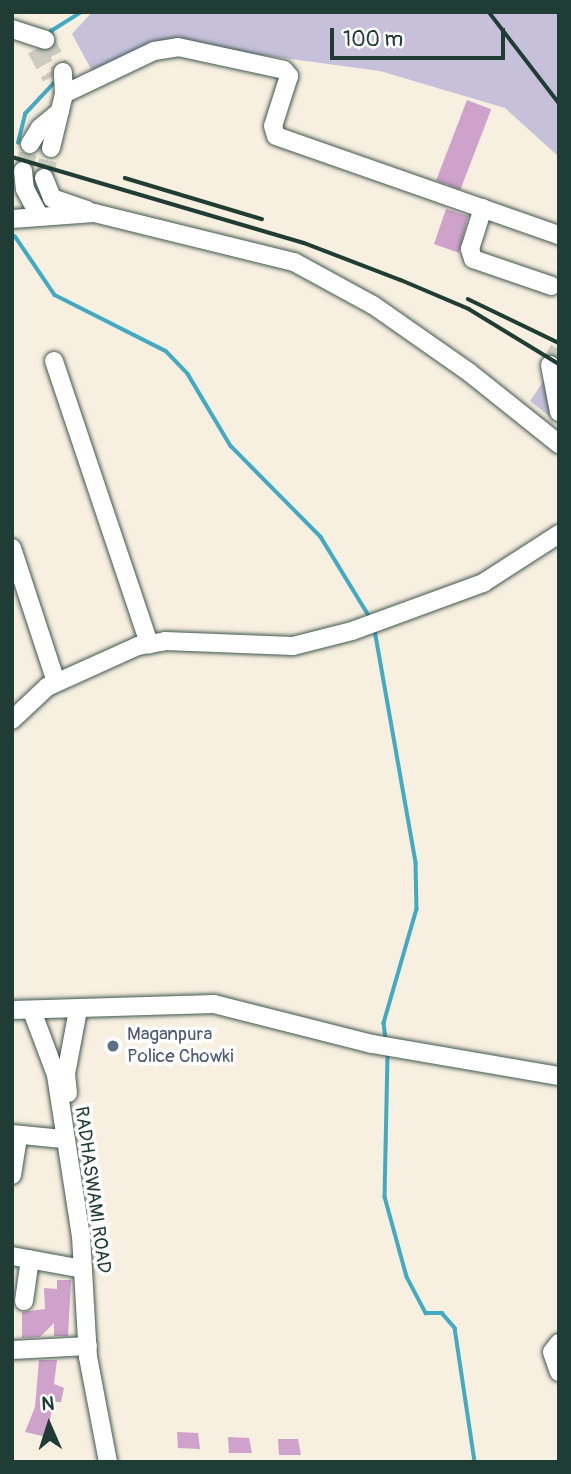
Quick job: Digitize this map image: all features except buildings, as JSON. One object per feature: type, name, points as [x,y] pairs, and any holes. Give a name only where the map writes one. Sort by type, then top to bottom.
[{"type":"street","points":[[12,29],[38,40]]},
{"type":"street","points":[[30,144],[60,88],[154,51],[178,47],[284,70],[289,76],[273,127],[276,136],[559,235]]},
{"type":"street","points":[[51,148],[60,88]]},
{"type":"street","points":[[23,171],[25,189],[39,215]]},
{"type":"street","points":[[44,178],[52,198],[94,213],[189,232],[293,262],[341,284],[470,373],[559,444]]},
{"type":"street","points":[[482,208],[470,248],[473,259],[552,286]]},
{"type":"street","points":[[12,219],[94,213]]},
{"type":"street","points":[[54,361],[149,644]]},
{"type":"street","points":[[550,365],[559,412]]},
{"type":"street","points":[[12,720],[56,682],[149,644],[293,646],[352,631],[482,583],[559,534]]},
{"type":"street","points":[[12,548],[56,682]]},
{"type":"street","points":[[12,1010],[214,1004],[372,1044],[559,1076]]},
{"type":"street","name":"RADHASWAMI ROAD","points":[[78,1010],[66,1074],[92,1235],[99,1355],[119,1462]]},
{"type":"street","name":"RADHASWAMI ROAD","points":[[32,1011],[55,1075],[83,1269],[88,1346],[108,1462]]},
{"type":"street","points":[[12,1175],[15,1135],[63,1139]]},
{"type":"street","points":[[24,1301],[21,1257],[83,1269]]},
{"type":"street","points":[[559,1343],[552,1352],[559,1372]]},
{"type":"street","points":[[12,1350],[88,1346]]},
{"type":"shaded area","points":[[92,12],[559,12],[559,157],[505,108],[380,71],[180,44],[97,80],[72,34]]},
{"type":"shaded area","points":[[559,359],[559,424],[530,401]]},
{"type":"waterway","points":[[52,39],[51,31],[81,12]]},
{"type":"waterway","points":[[18,143],[25,114],[53,84]]},
{"type":"waterway","points":[[15,236],[55,295],[166,351],[188,374],[231,446],[321,537],[371,619]]},
{"type":"waterway","points":[[375,630],[416,863],[417,909],[384,1023],[386,1039]]},
{"type":"waterway","points":[[388,1055],[385,1197],[407,1277],[426,1313],[442,1313],[455,1328],[475,1462]]},
{"type":"tunnel","points":[[45,40],[63,72]]},
{"type":"tunnel","points":[[36,49],[51,77]]},
{"type":"tunnel","points":[[23,171],[30,144]]},
{"type":"tunnel","points":[[44,178],[51,148]]},
{"type":"tunnel","points":[[550,365],[559,349]]},
{"type":"railway","points":[[489,12],[559,103]]},
{"type":"railway","points":[[12,157],[304,243],[469,309],[559,364]]},
{"type":"railway","points":[[125,178],[262,219]]},
{"type":"railway","points":[[468,299],[559,343]]},
{"type":"place","name":"Maganpura Police Chowki","points":[[113,1046]]}]
